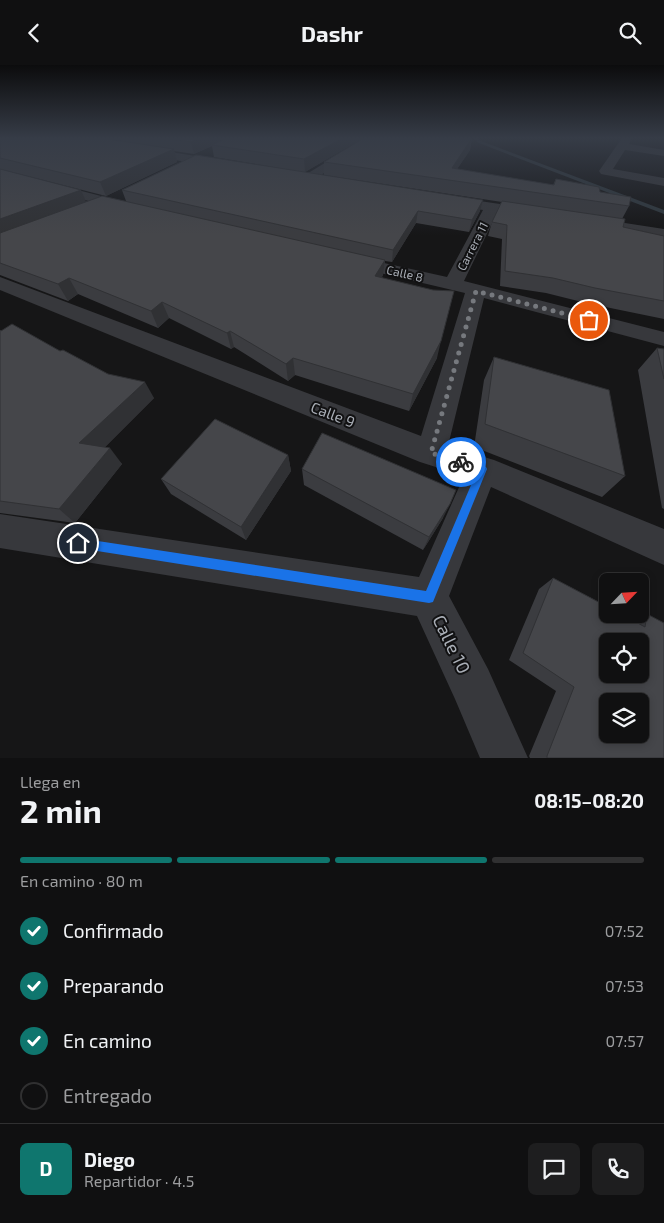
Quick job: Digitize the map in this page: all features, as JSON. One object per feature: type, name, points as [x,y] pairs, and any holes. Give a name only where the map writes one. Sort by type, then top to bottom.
[{"type":"street","points":[[314,170],[302,177],[327,181]]},
{"type":"street","points":[[605,170],[664,182]]},
{"type":"street","points":[[0,174],[146,212]]},
{"type":"street","points":[[89,210],[124,194]]},
{"type":"street","points":[[434,198],[549,216]]},
{"type":"street","name":"Carrera 11","points":[[431,453],[464,287],[492,207]]},
{"type":"street","points":[[587,222],[664,234]]},
{"type":"street","name":"Calle 8","points":[[328,255],[464,287],[664,339]]},
{"type":"street","name":"Calle 9","points":[[0,283],[431,453],[482,469],[664,547]]},
{"type":"street","points":[[429,597],[482,469]]},
{"type":"street","name":"Calle 10","points":[[0,531],[429,597],[472,685],[504,758]]},
{"type":"building","points":[[0,170],[81,190],[0,219]]},
{"type":"building","points":[[51,170],[126,170],[100,182]]},
{"type":"building","points":[[164,170],[294,170],[483,200],[472,220],[418,211],[393,250],[122,190]]},
{"type":"building","points":[[382,170],[466,170],[554,185],[556,179],[599,187],[600,192],[631,197],[629,206]]},
{"type":"building","points":[[102,196],[385,260],[375,276],[433,290],[454,291],[441,341],[413,394],[293,358],[286,364],[230,331],[227,333],[162,302],[151,311],[69,278],[58,284],[0,263],[0,233]]},
{"type":"building","points":[[502,201],[625,219],[623,227],[664,236],[664,301],[553,278],[505,271],[507,225],[492,222]]},
{"type":"building","points":[[12,324],[60,351],[63,350],[108,374],[145,382],[79,443],[110,448],[59,509],[0,501],[0,330]]},
{"type":"building","points":[[657,348],[664,349],[664,379]]},
{"type":"building","points":[[494,357],[609,390],[625,476],[485,424]]},
{"type":"building","points":[[215,419],[288,455],[241,527],[161,479]]},
{"type":"building","points":[[322,433],[456,490],[450,504],[429,537],[302,469]]},
{"type":"building","points":[[553,578],[599,602],[599,623],[638,623],[645,627],[646,623],[649,623],[649,615],[664,623],[664,758],[547,758],[574,687],[523,653]]},
{"type":"waterway","points":[[552,170],[664,212]]},
{"type":"way so far","points":[[461,462],[431,453],[476,291],[589,320]]},
{"type":"route","points":[[78,543],[429,597],[482,469],[461,462]]}]
